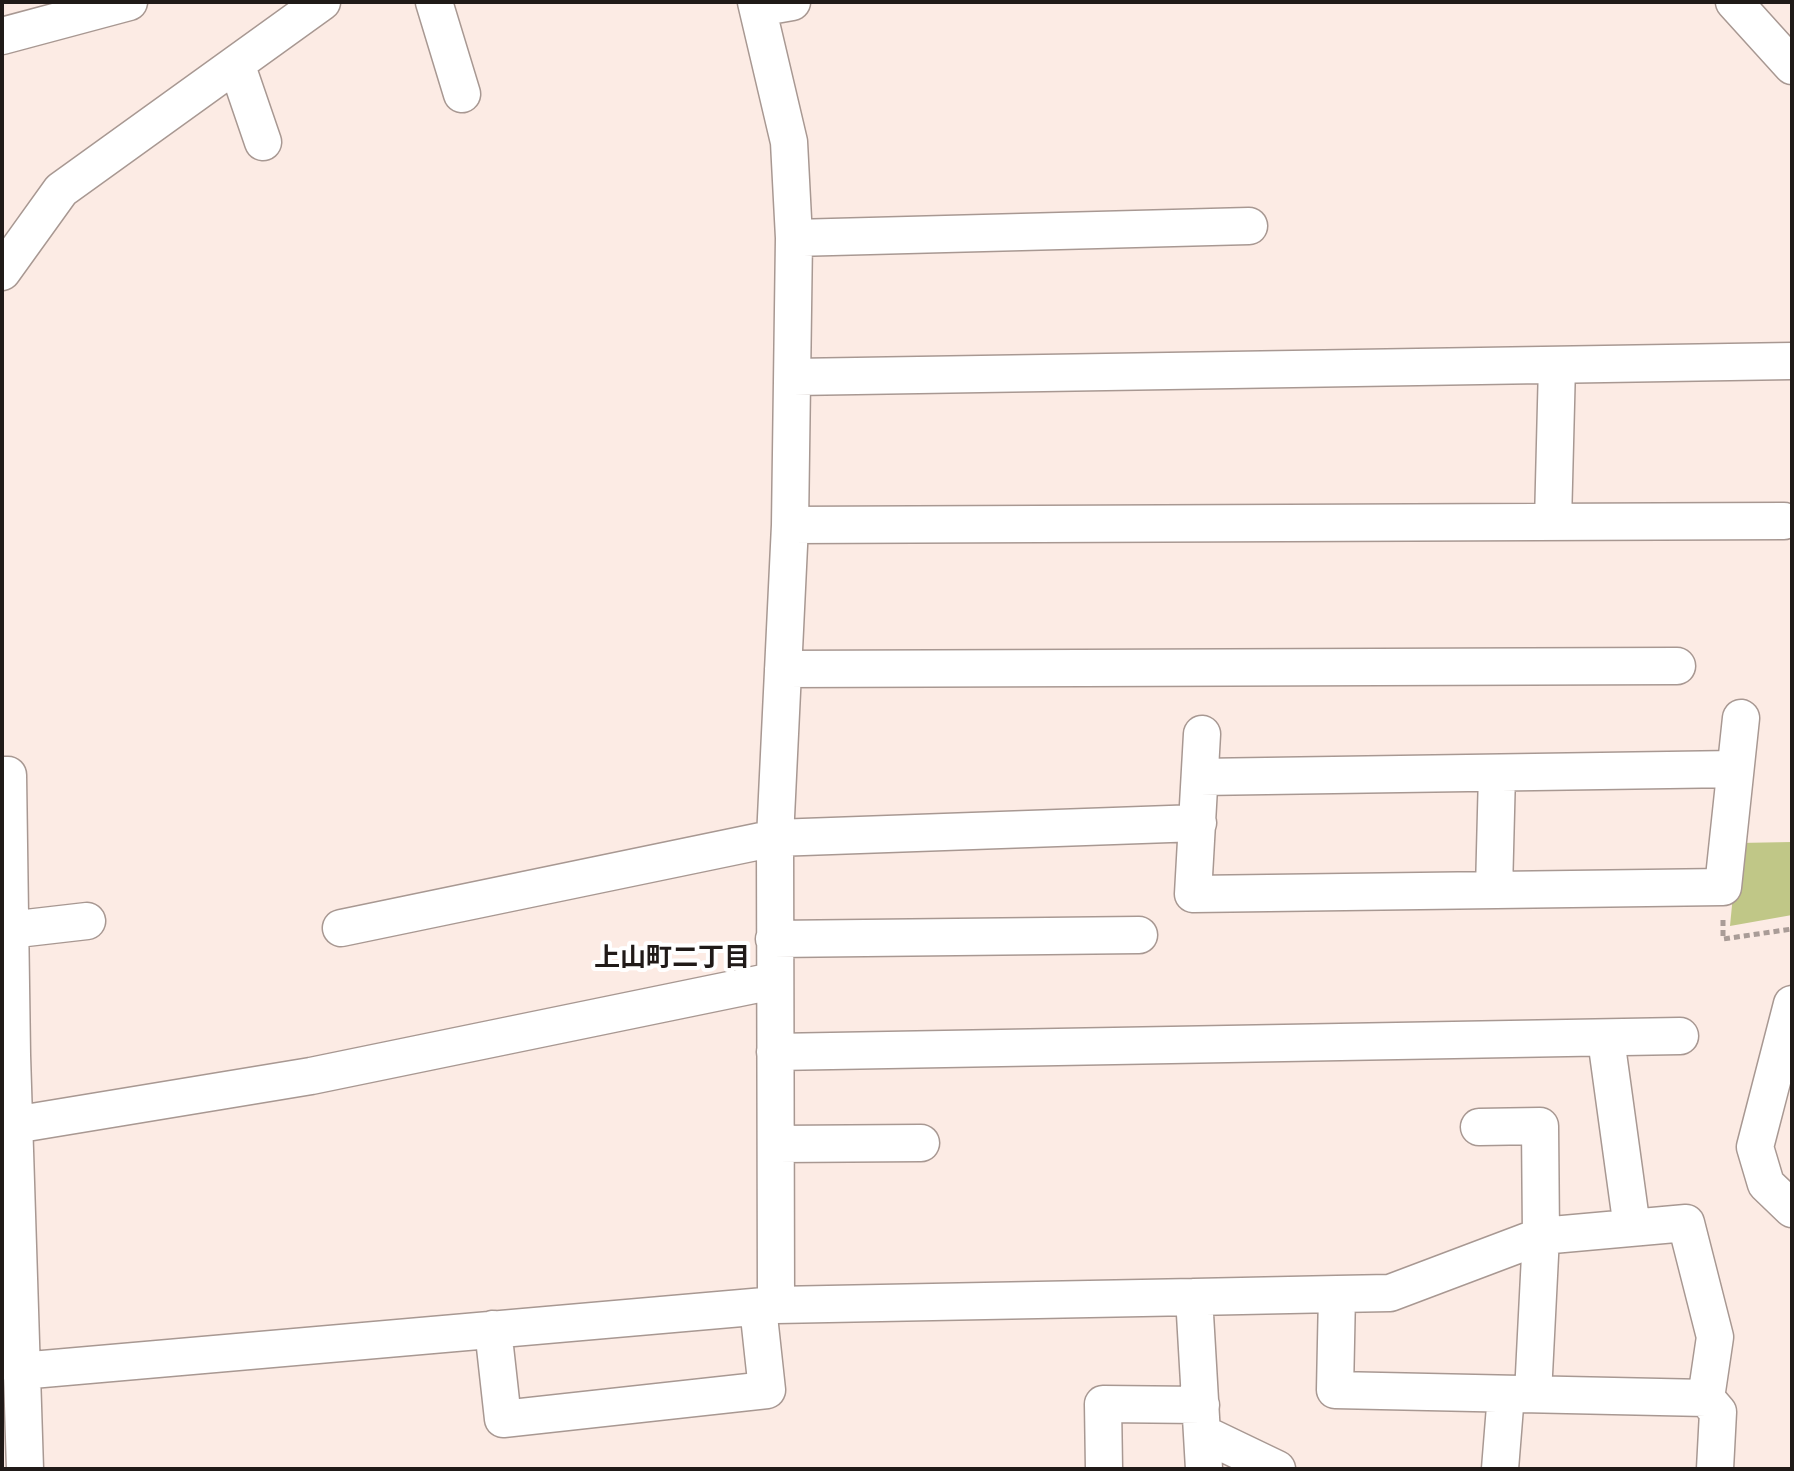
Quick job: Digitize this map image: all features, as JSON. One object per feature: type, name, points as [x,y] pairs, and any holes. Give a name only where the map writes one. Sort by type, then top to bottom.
[{"type":"street","points":[[2,36],[129,2]]},
{"type":"street","points":[[2,272],[61,190],[322,2]]},
{"type":"street","points":[[434,2],[462,94]]},
{"type":"street","points":[[493,1329],[503,1419],[767,1390],[767,1306],[778,1144],[773,981],[775,838],[794,377],[794,238],[789,142],[769,4]]},
{"type":"street","points":[[1744,4],[1792,66]]},
{"type":"street","points":[[237,66],[263,142]]},
{"type":"street","points":[[794,238],[1249,226]]},
{"type":"street","points":[[794,377],[1792,361]]},
{"type":"street","points":[[1553,522],[1557,365]]},
{"type":"street","points":[[790,525],[1784,521]]},
{"type":"street","points":[[783,669],[1677,666]]},
{"type":"street","points":[[1202,734],[1193,894],[1723,887],[1741,718]]},
{"type":"street","points":[[1200,777],[1735,769]]},
{"type":"street","points":[[1494,890],[1497,773]]},
{"type":"street","points":[[2,775],[8,775],[7,1056],[14,1125],[25,1469]]},
{"type":"street","points":[[341,928],[775,838],[1198,823]]},
{"type":"street","points":[[9,930],[87,921]]},
{"type":"street","points":[[774,939],[1139,935]]},
{"type":"street","points":[[14,1125],[311,1076],[773,981]]},
{"type":"street","points":[[1792,1004],[1755,1147],[1766,1184],[1792,1209]]},
{"type":"street","points":[[775,1052],[1680,1036]]},
{"type":"street","points":[[1606,1039],[1632,1228]]},
{"type":"street","points":[[1479,1127],[1540,1126],[1541,1236],[1520,1394],[1500,1469]]},
{"type":"street","points":[[778,1144],[921,1143]]},
{"type":"street","points":[[20,1371],[767,1306],[1390,1293],[1541,1236],[1686,1223],[1715,1337],[1706,1398]]},
{"type":"street","points":[[1337,1294],[1335,1390],[1706,1398],[1718,1412],[1715,1469]]},
{"type":"street","points":[[1194,1297],[1204,1469]]},
{"type":"street","points":[[1104,1469],[1103,1404],[1201,1419],[1277,1469]]},
{"type":"path","points":[[1723,887],[1723,939],[1792,929]]},
{"type":"green space","points":[[1792,842],[1792,915],[1730,926],[1738,843]]},
{"type":"district","name":"上山町二丁目","points":[[672,958]]}]
